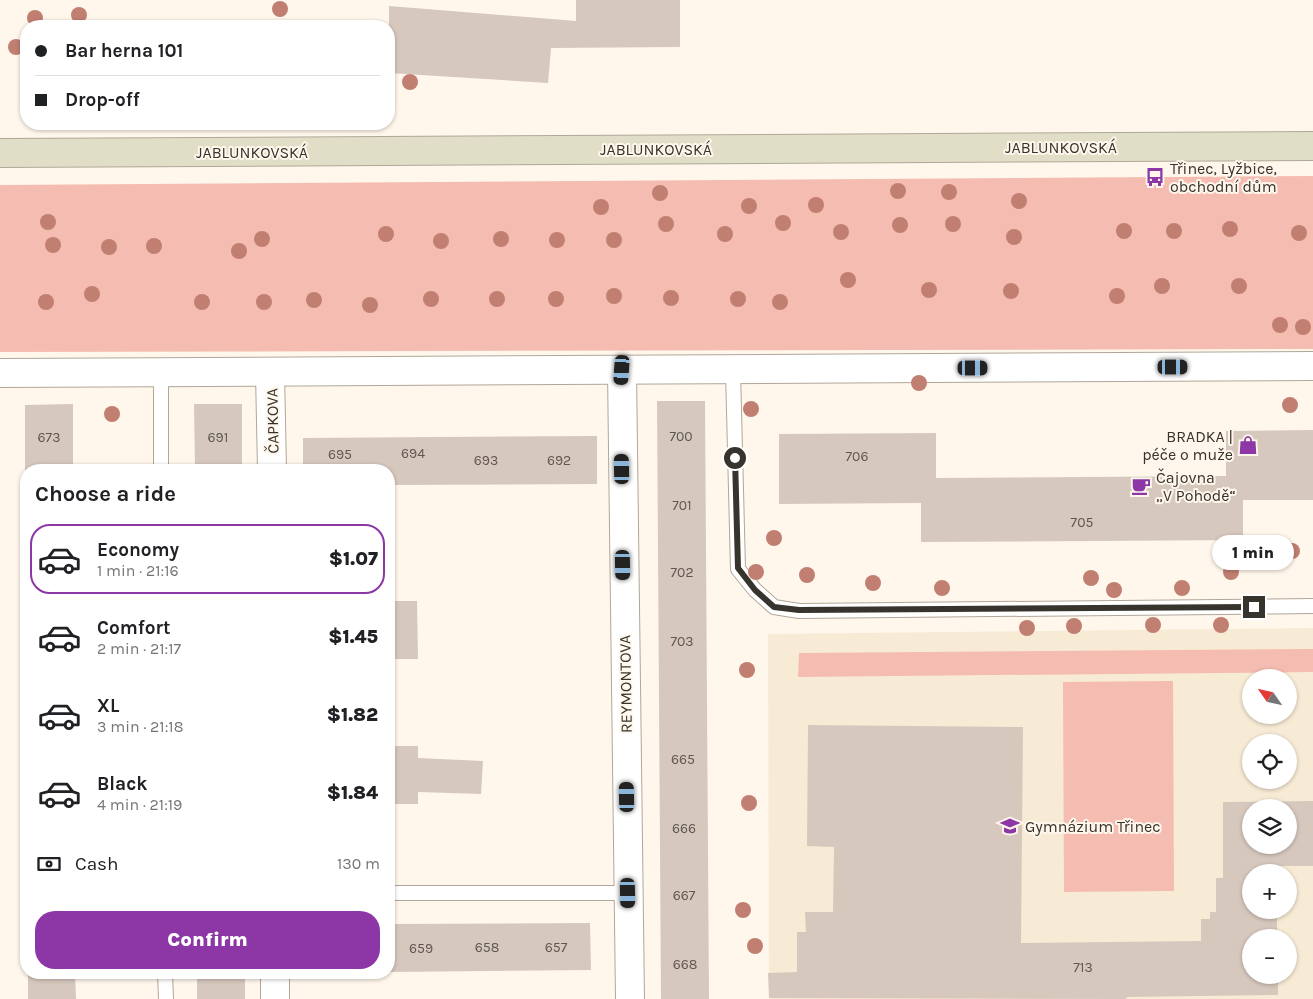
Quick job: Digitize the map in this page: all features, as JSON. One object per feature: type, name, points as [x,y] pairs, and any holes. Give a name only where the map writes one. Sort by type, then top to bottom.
[{"type":"main road","name":"JABLUNKOVSKÁ","points":[[0,153],[1313,146]]},
{"type":"street","points":[[0,373],[733,371],[1313,366]]},
{"type":"street","name":"REYMONTOVA","points":[[622,370],[630,999]]},
{"type":"street","name":"ČAPKOVA","points":[[270,373],[272,464]]},
{"type":"street","points":[[275,979],[275,999]]},
{"type":"lane","points":[[733,371],[738,568],[755,590],[774,607],[799,610],[1313,606]]},
{"type":"lane","points":[[161,374],[161,464]]},
{"type":"lane","points":[[395,893],[628,893]]},
{"type":"lane","points":[[166,979],[166,999]]},
{"type":"shaded area","points":[[1313,176],[1313,349],[0,352],[0,185]]},
{"type":"shaded area","name":"Gymnázium Třinec","points":[[1313,628],[1313,999],[769,999],[768,634]]},
{"type":"shaded area","points":[[1313,649],[1313,672],[1298,672],[1298,669],[1242,669],[1242,673],[798,677],[799,653]]},
{"type":"shaded area","points":[[1173,681],[1174,891],[1064,892],[1063,682]]},
{"type":"building","points":[[576,0],[680,0],[680,47],[551,48],[548,83],[395,73],[395,20],[389,20],[389,6],[576,21]]},
{"type":"building","points":[[657,401],[705,401],[709,999],[661,999]]},
{"type":"building","points":[[73,404],[73,464],[25,464],[25,405]]},
{"type":"building","points":[[194,404],[242,404],[242,464],[195,464]]},
{"type":"building","points":[[1313,430],[1313,500],[1243,500],[1243,540],[921,542],[921,503],[779,504],[779,434],[936,433],[936,478],[1226,476],[1226,431]]},
{"type":"building","points":[[597,436],[597,484],[395,485],[395,464],[303,464],[303,438]]},
{"type":"building","points":[[395,601],[417,601],[418,659],[395,659]]},
{"type":"building","points":[[808,725],[1023,727],[1021,943],[1201,941],[1201,919],[1210,919],[1210,912],[1216,912],[1216,878],[1223,878],[1223,802],[1242,802],[1242,854],[1297,854],[1297,801],[1313,801],[1313,866],[1297,866],[1297,864],[1242,864],[1242,919],[1277,919],[1277,929],[1242,929],[1242,984],[1278,984],[1278,995],[1127,997],[1126,999],[769,998],[768,973],[797,972],[797,932],[806,932],[805,912],[833,912],[834,847],[807,846]]},
{"type":"building","points":[[395,746],[418,746],[418,758],[483,761],[481,794],[418,792],[418,804],[395,804]]},
{"type":"building","points":[[590,923],[591,970],[395,972],[395,924]]},
{"type":"building","points":[[28,979],[75,979],[76,999],[28,999]]},
{"type":"building","points":[[197,979],[245,979],[245,999],[197,999]]},
{"type":"place","name":"Třinec, Lyžbice, obchodní dům","points":[[1155,177]]},
{"type":"place","name":"BRADKA | péče o muže","points":[[1248,445]]},
{"type":"place","name":"Čajovna „V Pohodě“","points":[[1141,486]]},
{"type":"place","name":"Gymnázium Třinec","points":[[1010,826]]},
{"type":"route","points":[[735,458],[738,568],[755,590],[774,607],[799,610],[1254,607]]}]
